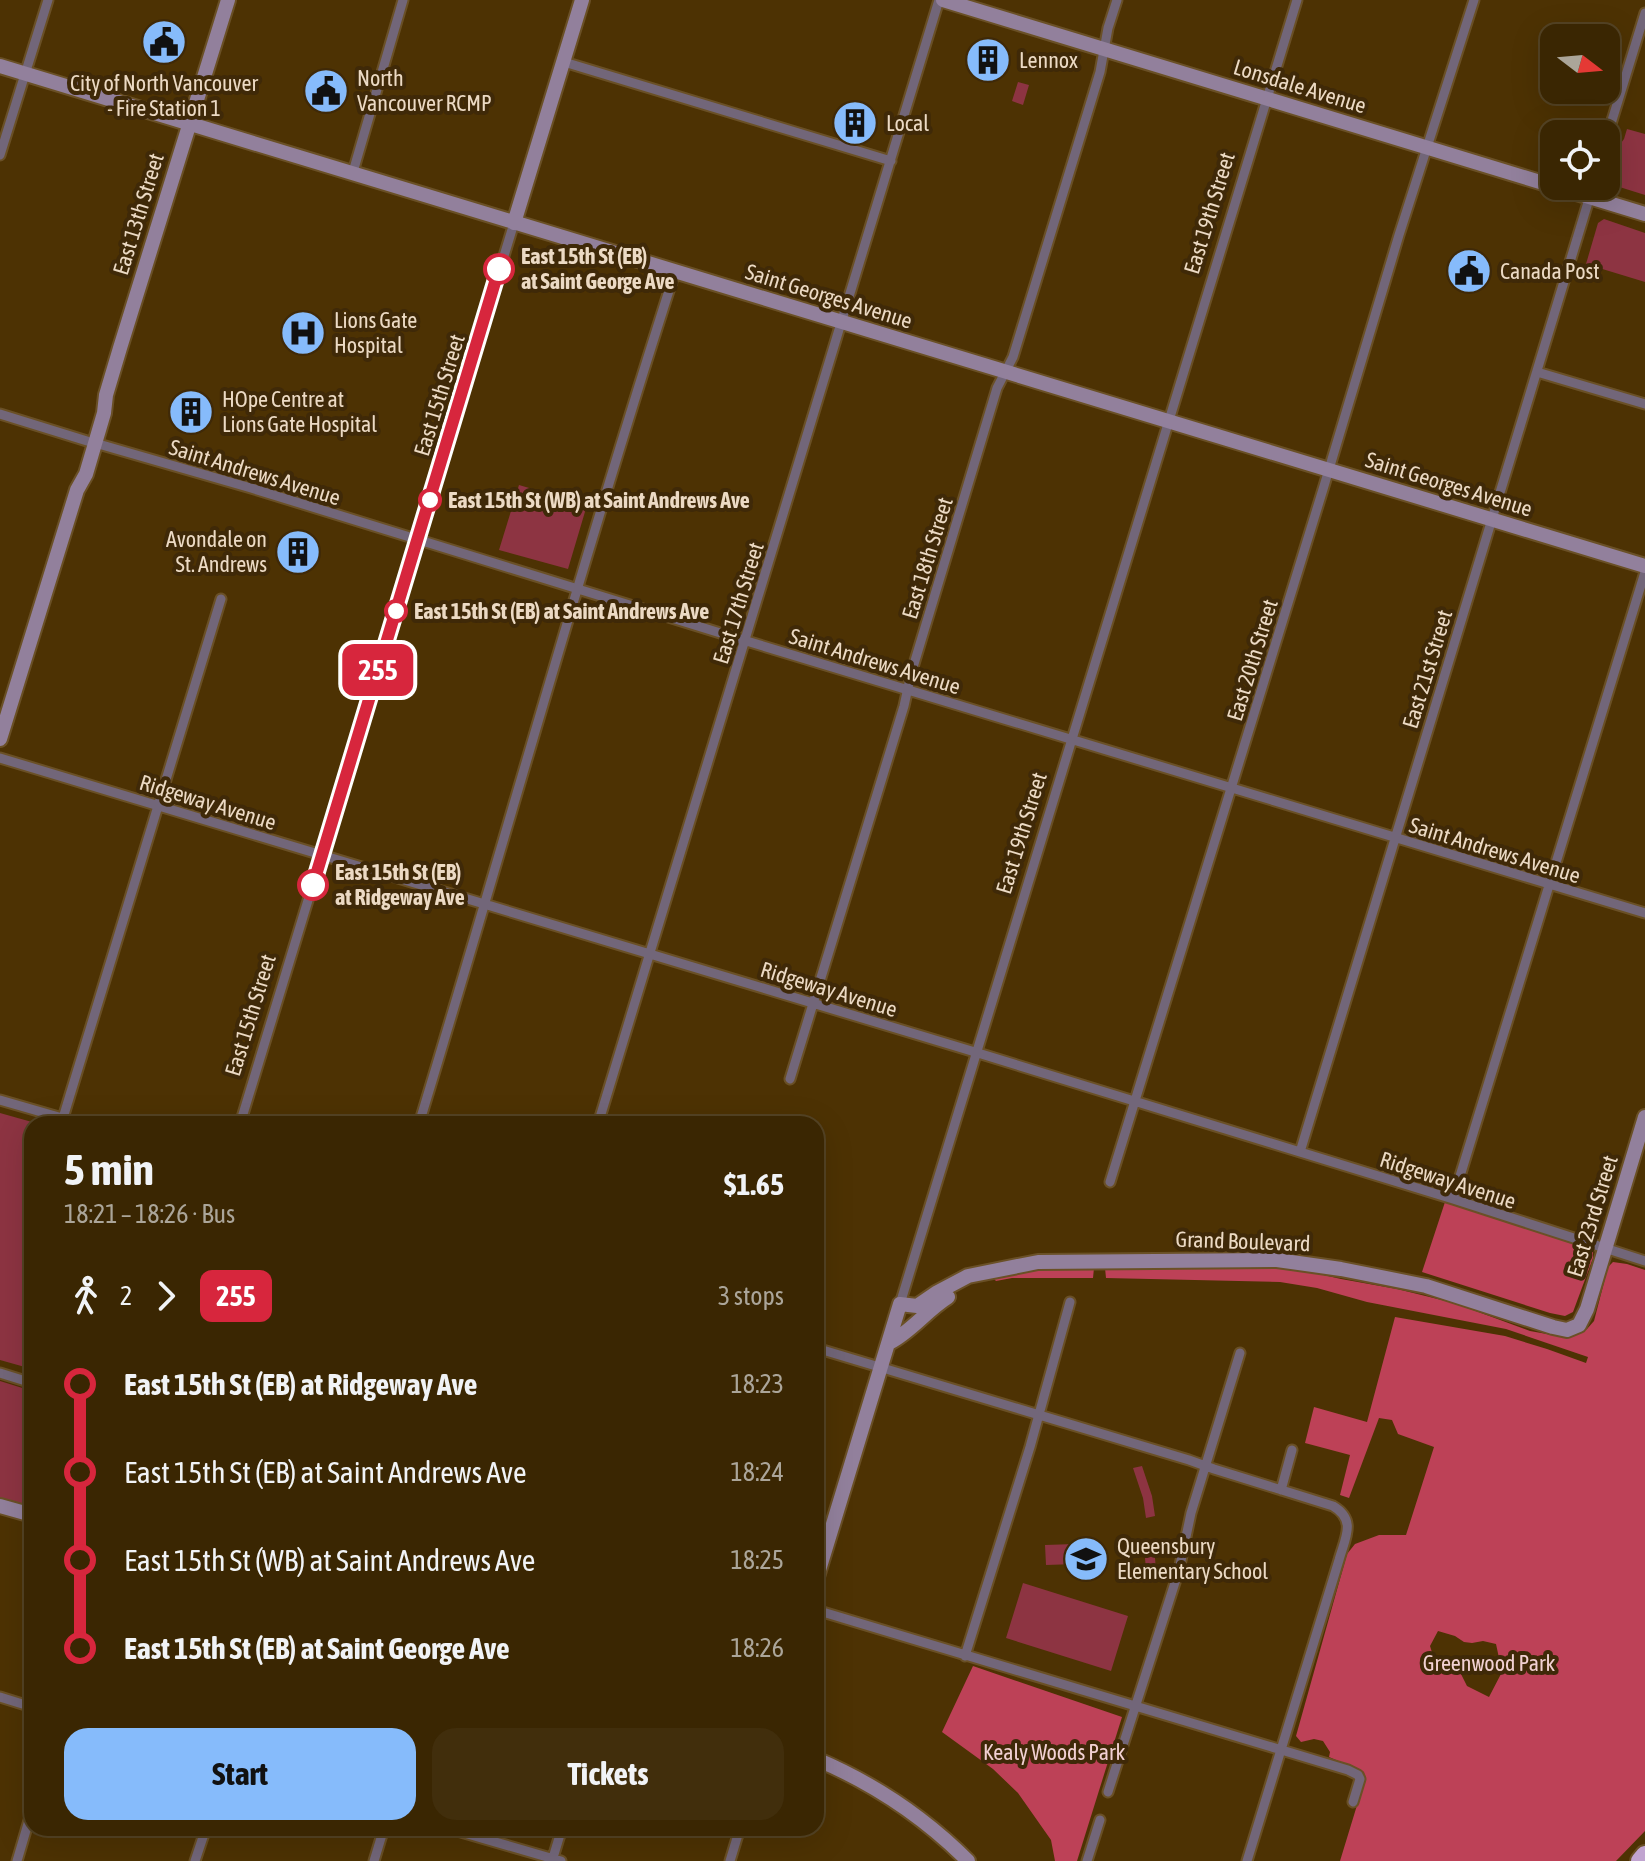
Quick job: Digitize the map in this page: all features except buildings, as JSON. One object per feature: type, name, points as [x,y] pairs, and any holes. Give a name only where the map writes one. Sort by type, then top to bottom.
[{"type":"highway","points":[[1640,1861],[1645,1855]]},
{"type":"street","points":[[0,155],[48,0]]},
{"type":"street","name":"East 13th Street","points":[[0,739],[77,490],[78,471],[91,442],[97,410],[106,395],[228,0]]},
{"type":"street","points":[[353,172],[403,0]]},
{"type":"street","name":"East 15th Street","points":[[242,1116],[582,0]]},
{"type":"street","name":"Lonsdale Avenue","points":[[941,0],[1428,148],[1540,178]]},
{"type":"street","name":"East 17th Street","points":[[600,1116],[941,0]]},
{"type":"street","name":"East 18th Street","points":[[790,1079],[997,388],[1013,357],[1095,86],[1117,0]]},
{"type":"street","name":"East 19th Street","points":[[824,1554],[1297,0]]},
{"type":"street","name":"East 20th Street","points":[[1110,1182],[1399,235],[1474,0]]},
{"type":"street","points":[[1612,120],[1645,13]]},
{"type":"street","points":[[564,62],[891,161]]},
{"type":"street","name":"Saint Georges Avenue","points":[[0,66],[1492,519],[1645,569]]},
{"type":"street","name":"East 21st Street","points":[[1300,1152],[1588,200]]},
{"type":"street","name":"Lonsdale Avenue","points":[[1612,200],[1645,214]]},
{"type":"street","points":[[421,1116],[615,462],[675,272]]},
{"type":"street","points":[[1537,372],[1645,404]]},
{"type":"street","name":"Saint Andrews Avenue","points":[[0,414],[1645,913]]},
{"type":"street","points":[[1453,1199],[1645,569]]},
{"type":"street","points":[[64,1116],[221,599]]},
{"type":"street","name":"Ridgeway Avenue","points":[[0,758],[1135,1101],[1645,1261]]},
{"type":"street","points":[[0,1100],[56,1116]]},
{"type":"street","name":"East 23rd Street","points":[[1579,1325],[1587,1309],[1645,1117]]},
{"type":"street","name":"Grand Boulevard","points":[[900,1304],[917,1306],[961,1279],[1038,1262],[1277,1260],[1426,1286],[1553,1327],[1567,1330],[1579,1325]]},
{"type":"street","name":"Grand Boulevard","points":[[889,1343],[902,1337],[938,1303],[994,1271]]},
{"type":"street","points":[[965,1656],[1030,1447],[1070,1302]]},
{"type":"street","points":[[824,1350],[1205,1465],[1333,1506],[1343,1512],[1348,1526],[1339,1560],[1247,1861]]},
{"type":"street","points":[[1108,1792],[1179,1570],[1191,1513],[1240,1353]]},
{"type":"street","points":[[0,1373],[24,1380]]},
{"type":"street","points":[[1281,1490],[1292,1450]]},
{"type":"street","points":[[0,1506],[24,1513]]},
{"type":"street","points":[[824,1612],[1348,1770],[1358,1775],[1359,1783],[1353,1802]]},
{"type":"street","points":[[0,1697],[24,1704]]},
{"type":"street","points":[[824,1763],[850,1774],[898,1804],[942,1836],[968,1861]]},
{"type":"street","points":[[1087,1861],[1100,1820]]},
{"type":"street","points":[[17,1861],[24,1836]]},
{"type":"street","points":[[195,1861],[203,1836]]},
{"type":"street","points":[[374,1861],[382,1836]]},
{"type":"street","points":[[474,1836],[556,1860],[560,1836]]},
{"type":"street","points":[[730,1861],[738,1836]]},
{"type":"shaded area","points":[[1018,82],[1029,85],[1023,105],[1012,101]]},
{"type":"shaded area","points":[[1627,129],[1645,134],[1645,195],[1620,187],[1620,152]]},
{"type":"shaded area","points":[[1604,219],[1645,233],[1645,282],[1586,264],[1598,223]]},
{"type":"shaded area","points":[[519,485],[587,505],[568,569],[499,550]]},
{"type":"shaded area","points":[[0,1113],[24,1120],[24,1367],[0,1360]]},
{"type":"shaded area","points":[[0,1381],[24,1388],[24,1508],[0,1501]]},
{"type":"shaded area","points":[[1142,1466],[1155,1516],[1146,1518],[1133,1468]]},
{"type":"shaded area","points":[[1075,1544],[1076,1564],[1046,1565],[1045,1545]]},
{"type":"shaded area","points":[[1144,1545],[1154,1545],[1156,1571],[1146,1571]]},
{"type":"shaded area","points":[[1023,1583],[1128,1616],[1111,1671],[1006,1638]]},
{"type":"green space","points":[[1445,1202],[1589,1247],[1593,1258],[1573,1312],[1565,1316],[1550,1313],[1422,1272]]},
{"type":"green space","name":"Greenwood Park","points":[[1613,1262],[1645,1270],[1645,1831],[1616,1861],[1340,1861],[1365,1779],[1364,1772],[1329,1757],[1330,1752],[1323,1741],[1314,1739],[1301,1742],[1296,1736],[1347,1554],[1355,1544],[1379,1535],[1406,1535],[1434,1447],[1398,1434],[1392,1420],[1379,1418],[1349,1498],[1340,1495],[1350,1455],[1305,1443],[1314,1407],[1367,1422],[1395,1317],[1505,1336],[1586,1363],[1588,1357],[1506,1329],[1367,1302],[1317,1288],[1280,1282],[1106,1278],[1105,1268],[1275,1264],[1454,1303],[1530,1331],[1569,1338],[1587,1329],[1594,1321],[1608,1267]],"holes":[[[1438,1631],[1464,1642],[1496,1644],[1502,1672],[1489,1697],[1467,1686],[1460,1672],[1436,1665],[1430,1646]]]},
{"type":"green space","points":[[1026,1268],[1094,1268],[1093,1278],[994,1279]]},
{"type":"green space","name":"Kealy Woods Park","points":[[973,1666],[1122,1717],[1077,1861],[1055,1861],[1051,1840],[1018,1793],[993,1769],[942,1732]]},
{"type":"bus line","name":"255","points":[[313,885],[499,269]]},
{"type":"place","name":"City of North Vancouver - Fire Station 1","points":[[164,42]]},
{"type":"place","name":"Lennox","points":[[988,60]]},
{"type":"place","name":"North Vancouver RCMP","points":[[326,91]]},
{"type":"place","name":"Local","points":[[855,123]]},
{"type":"place","name":"East 15th St (EB) at Saint George Ave","points":[[499,269]]},
{"type":"place","name":"Canada Post","points":[[1469,271]]},
{"type":"place","name":"Lions Gate Hospital","points":[[303,333]]},
{"type":"place","name":"HOpe Centre at Lions Gate Hospital","points":[[191,412]]},
{"type":"place","name":"East 15th St (WB) at Saint Andrews Ave","points":[[430,500]]},
{"type":"place","name":"Avondale on St. Andrews","points":[[298,552]]},
{"type":"place","name":"East 15th St (EB) at Saint Andrews Ave","points":[[396,611]]},
{"type":"place","name":"East 15th St (EB) at Ridgeway Ave","points":[[313,885]]},
{"type":"place","name":"Queensbury Elementary School","points":[[1086,1559]]}]
